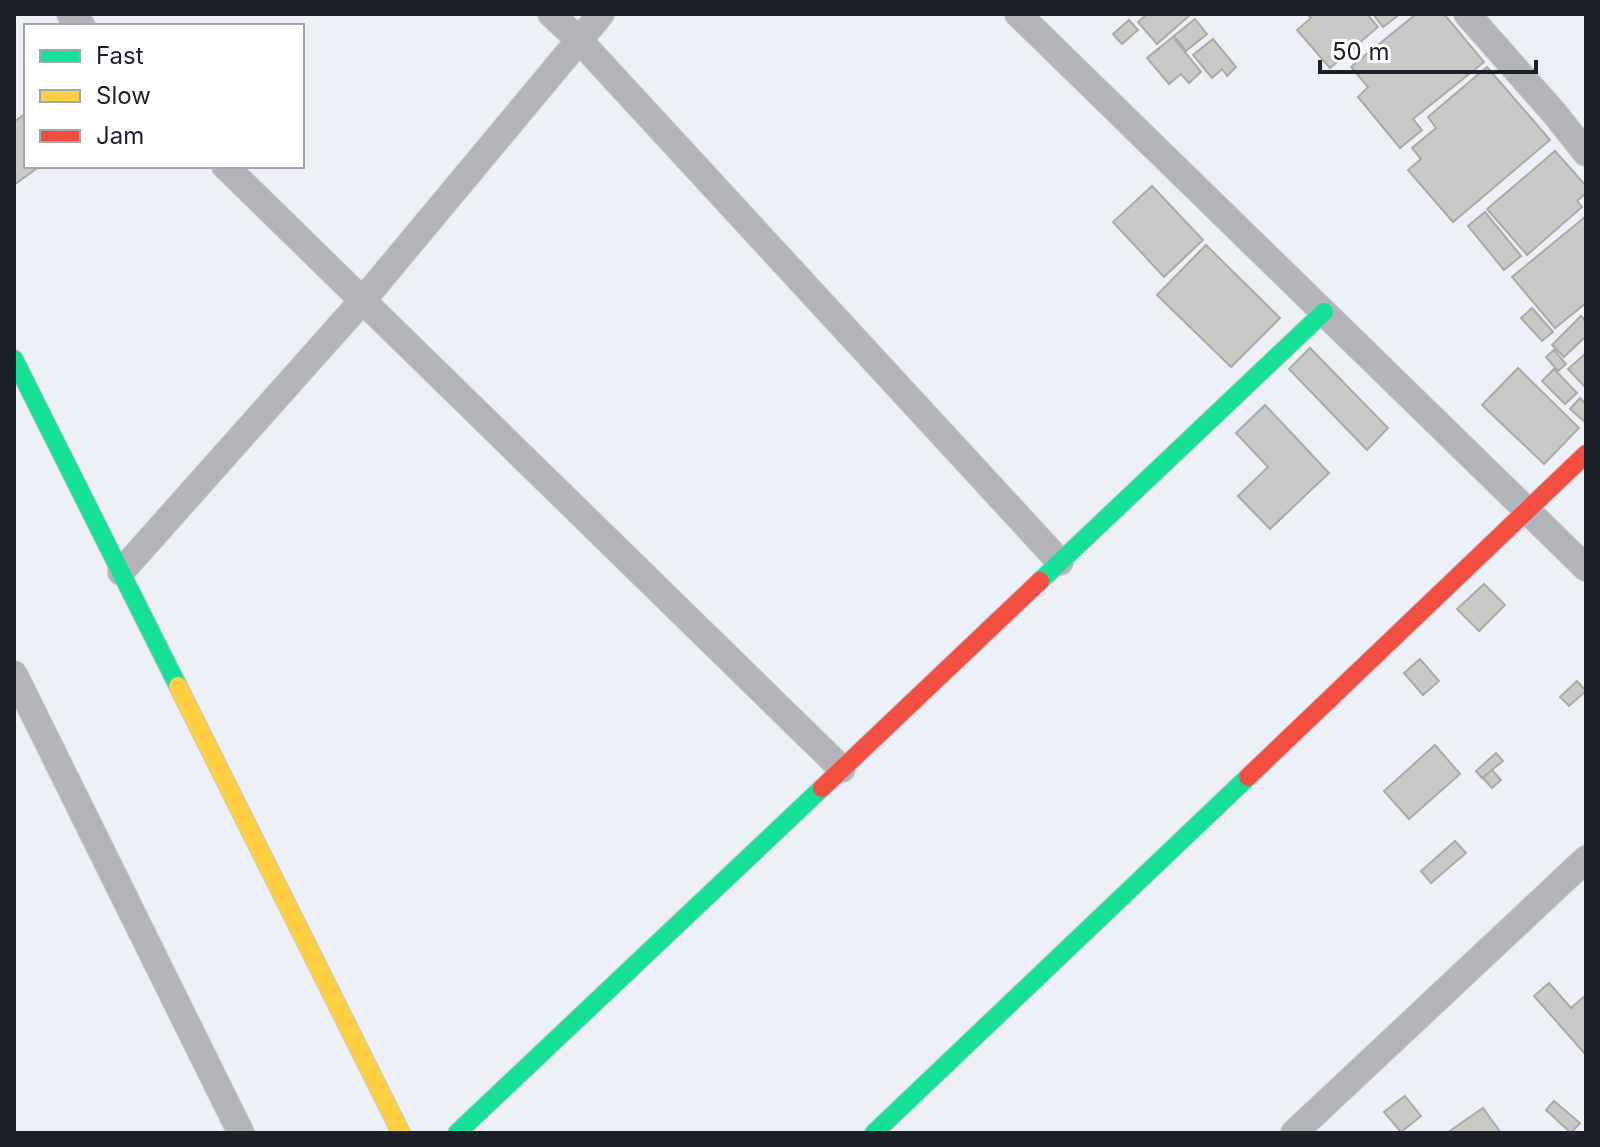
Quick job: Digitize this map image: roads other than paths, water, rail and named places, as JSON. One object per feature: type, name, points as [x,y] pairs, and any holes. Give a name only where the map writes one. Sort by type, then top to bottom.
[{"type":"street","points":[[551,14],[579,40],[1060,562]]},
{"type":"street","points":[[121,572],[363,300],[601,14]]},
{"type":"street","points":[[1018,14],[1586,568]]},
{"type":"street","points":[[1467,14],[1586,153]]},
{"type":"street","points":[[227,168],[842,769]]},
{"type":"street","points":[[457,1133],[1324,312]]},
{"type":"street","points":[[14,359],[401,1133]]},
{"type":"street","points":[[874,1133],[1586,454]]},
{"type":"street","points":[[14,674],[241,1133]]},
{"type":"street","points":[[1294,1133],[1586,859]]}]
